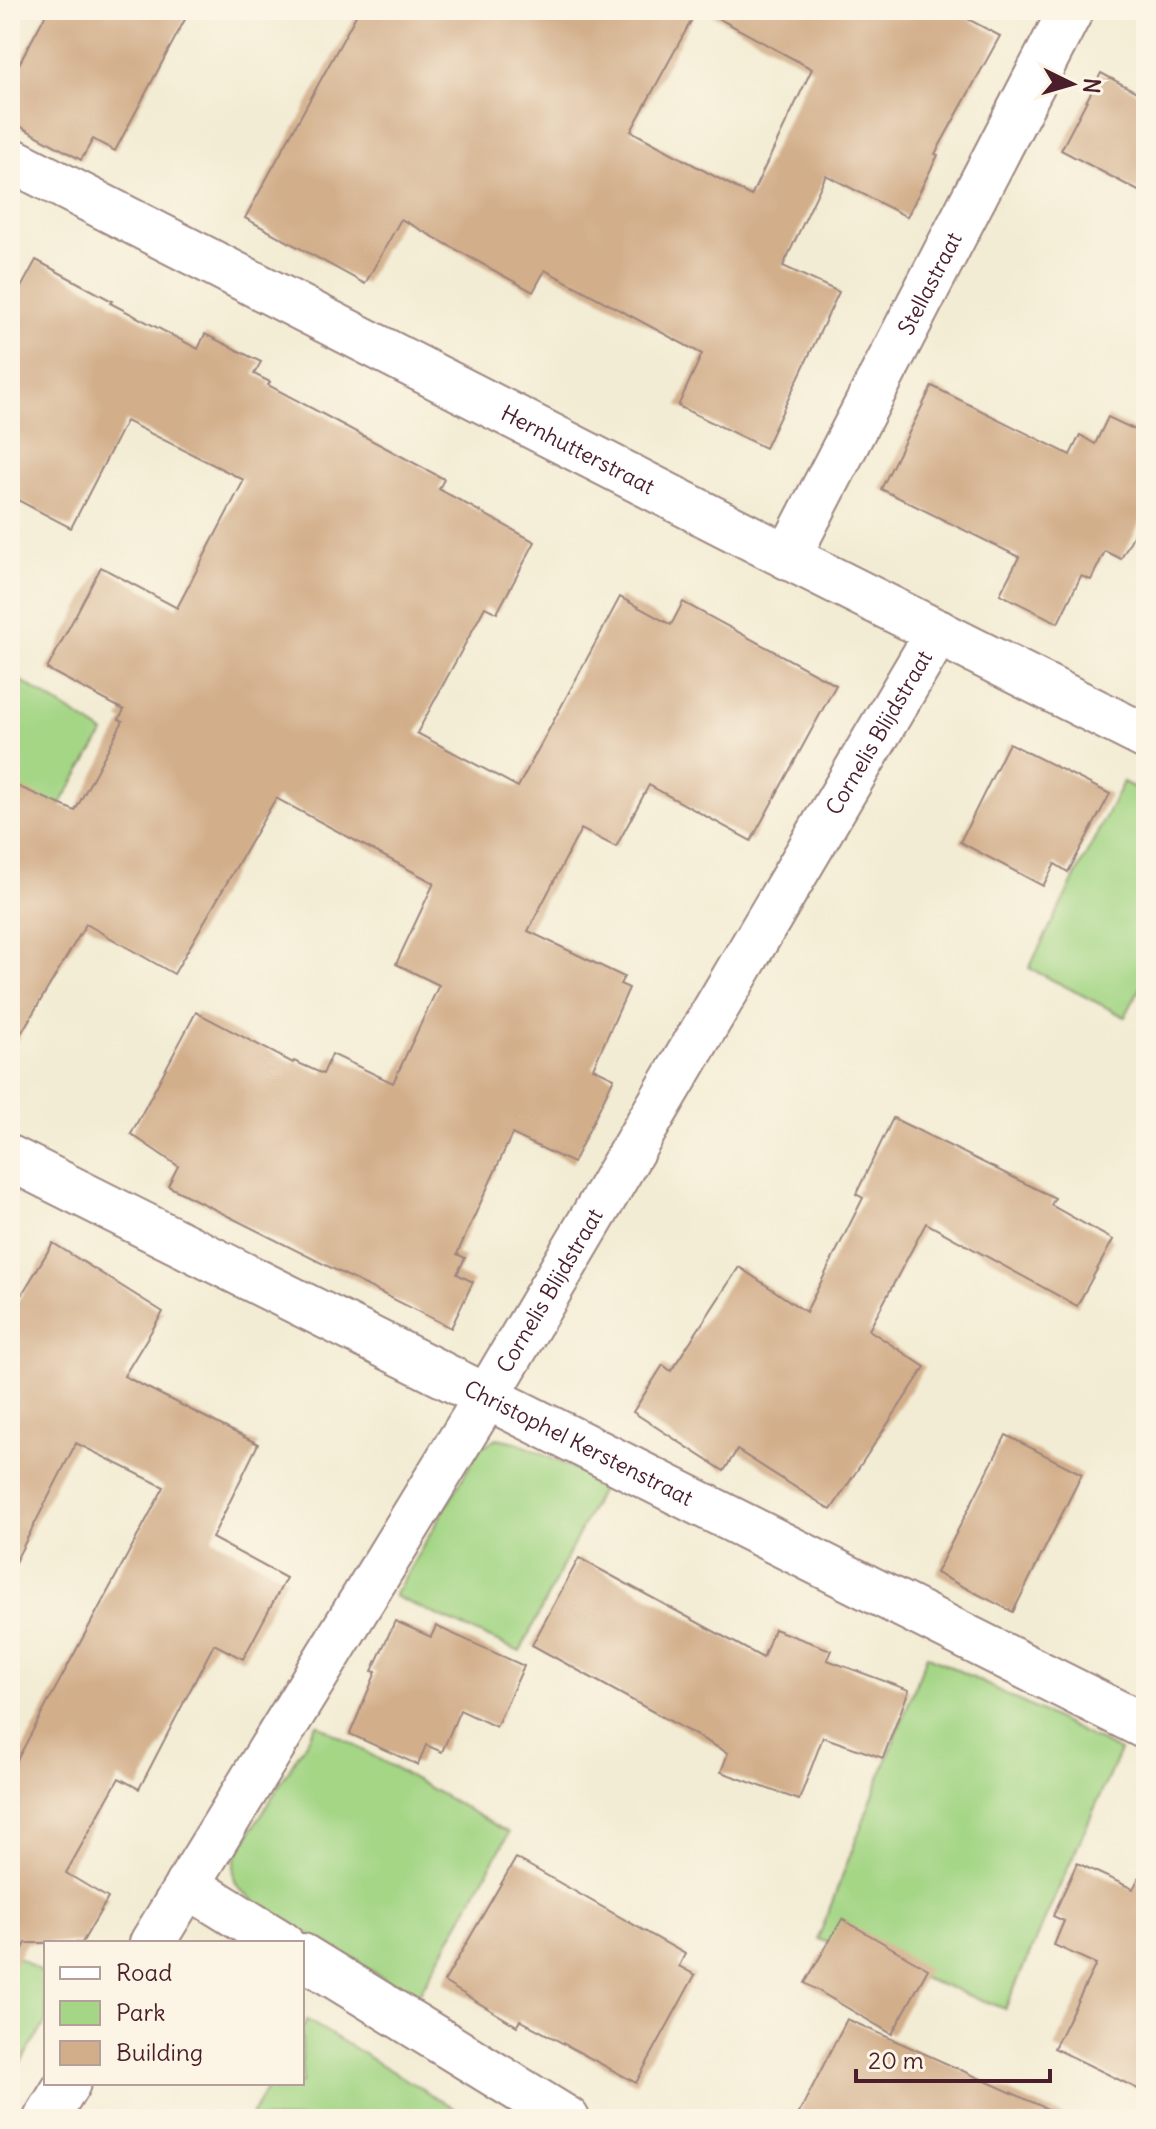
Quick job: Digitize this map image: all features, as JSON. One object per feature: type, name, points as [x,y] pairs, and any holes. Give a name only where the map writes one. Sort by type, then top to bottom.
[{"type":"street","name":"Stellastraat","points":[[788,557],[1071,10]]},
{"type":"street","name":"Hernhutterstraat","points":[[10,159],[1146,737]]},
{"type":"street","name":"Cornelis Blijdstraat","points":[[153,1941],[486,1398],[938,632]]},
{"type":"street","name":"Christophel Kerstenstraat","points":[[10,1158],[1146,1727]]},
{"type":"street","points":[[187,1885],[278,1941]]},
{"type":"street","points":[[304,1957],[567,2119]]},
{"type":"street","points":[[46,2119],[67,2085]]},
{"type":"green space","points":[[12,675],[104,733],[10,886],[10,679]]},
{"type":"green space","points":[[1123,782],[1146,794],[1146,976],[1125,1017],[1029,968]]},
{"type":"green space","points":[[497,1438],[516,1442],[604,1483],[520,1652],[394,1596],[480,1448]]},
{"type":"green space","points":[[927,1655],[1120,1751],[1005,2009],[818,1939]]},
{"type":"green space","points":[[317,1724],[509,1833],[417,1998],[256,1902],[243,1892],[234,1878],[236,1856]]},
{"type":"green space","points":[[10,1952],[44,1974],[44,2025],[10,2080]]},
{"type":"green space","points":[[307,2020],[472,2119],[249,2119],[269,2085],[304,2085],[304,2026]]},
{"type":"building","points":[[48,10],[190,10],[115,151],[93,139],[81,160],[10,121],[10,81]]},
{"type":"building","points":[[359,10],[697,10],[631,131],[751,196],[812,69],[703,10],[951,10],[1000,36],[935,154],[938,155],[907,217],[826,175],[783,266],[839,292],[765,448],[678,406],[702,354],[545,270],[533,292],[401,219],[365,284],[245,218]]},
{"type":"building","points":[[1101,73],[1146,97],[1146,195],[1061,150]]},
{"type":"building","points":[[36,260],[198,349],[205,334],[261,362],[254,374],[270,382],[268,385],[444,479],[439,489],[535,542],[497,613],[485,607],[417,733],[518,787],[620,597],[671,625],[683,602],[836,685],[751,841],[649,785],[616,847],[581,829],[528,931],[624,977],[620,984],[629,988],[593,1068],[614,1078],[573,1163],[512,1134],[457,1254],[465,1258],[457,1274],[473,1282],[451,1328],[168,1186],[178,1166],[131,1134],[196,1012],[293,1063],[323,1074],[332,1054],[393,1083],[439,985],[396,964],[434,883],[276,798],[174,974],[86,924],[10,1052],[10,783],[75,811],[123,721],[119,719],[124,710],[47,669],[101,567],[177,608],[244,480],[126,421],[71,528],[10,496],[10,308]]},
{"type":"building","points":[[932,386],[1070,455],[1080,435],[1095,444],[1108,417],[1146,435],[1146,511],[1121,559],[1105,551],[1091,580],[1081,576],[1058,623],[1000,594],[1019,557],[881,489]]},
{"type":"building","points":[[1009,743],[1110,794],[1068,872],[1055,864],[1043,886],[960,842]]},
{"type":"building","points":[[893,1118],[1055,1198],[1051,1205],[1113,1240],[1077,1306],[926,1223],[869,1330],[925,1367],[831,1510],[737,1450],[724,1471],[633,1412],[663,1365],[671,1371],[739,1267],[806,1312],[863,1198],[856,1194]]},
{"type":"building","points":[[53,1243],[163,1312],[124,1376],[258,1444],[212,1538],[286,1578],[243,1659],[214,1644],[139,1789],[119,1778],[66,1873],[108,1898],[83,1941],[26,1943],[10,1972],[10,1773],[164,1487],[76,1443],[10,1572],[10,1314]]},
{"type":"building","points":[[1006,1435],[1082,1474],[1013,1612],[936,1573]]},
{"type":"building","points":[[579,1558],[763,1658],[774,1629],[831,1650],[827,1660],[909,1690],[883,1758],[823,1737],[799,1800],[721,1772],[728,1753],[532,1645]]},
{"type":"building","points":[[395,1621],[431,1637],[436,1626],[524,1666],[496,1727],[460,1710],[442,1752],[426,1745],[418,1765],[350,1734],[376,1672],[372,1671]]},
{"type":"building","points":[[516,1858],[685,1954],[679,1966],[695,1975],[636,2083],[520,2020],[517,2026],[444,1982]]},
{"type":"building","points":[[1077,1863],[1133,1889],[1146,1864],[1146,2093],[1054,2048],[1096,1964],[1054,1945],[1064,1921],[1053,1916]]},
{"type":"building","points":[[842,1919],[928,1969],[892,2034],[805,1983]]},
{"type":"building","points":[[847,2019],[1070,2119],[796,2119]]}]
